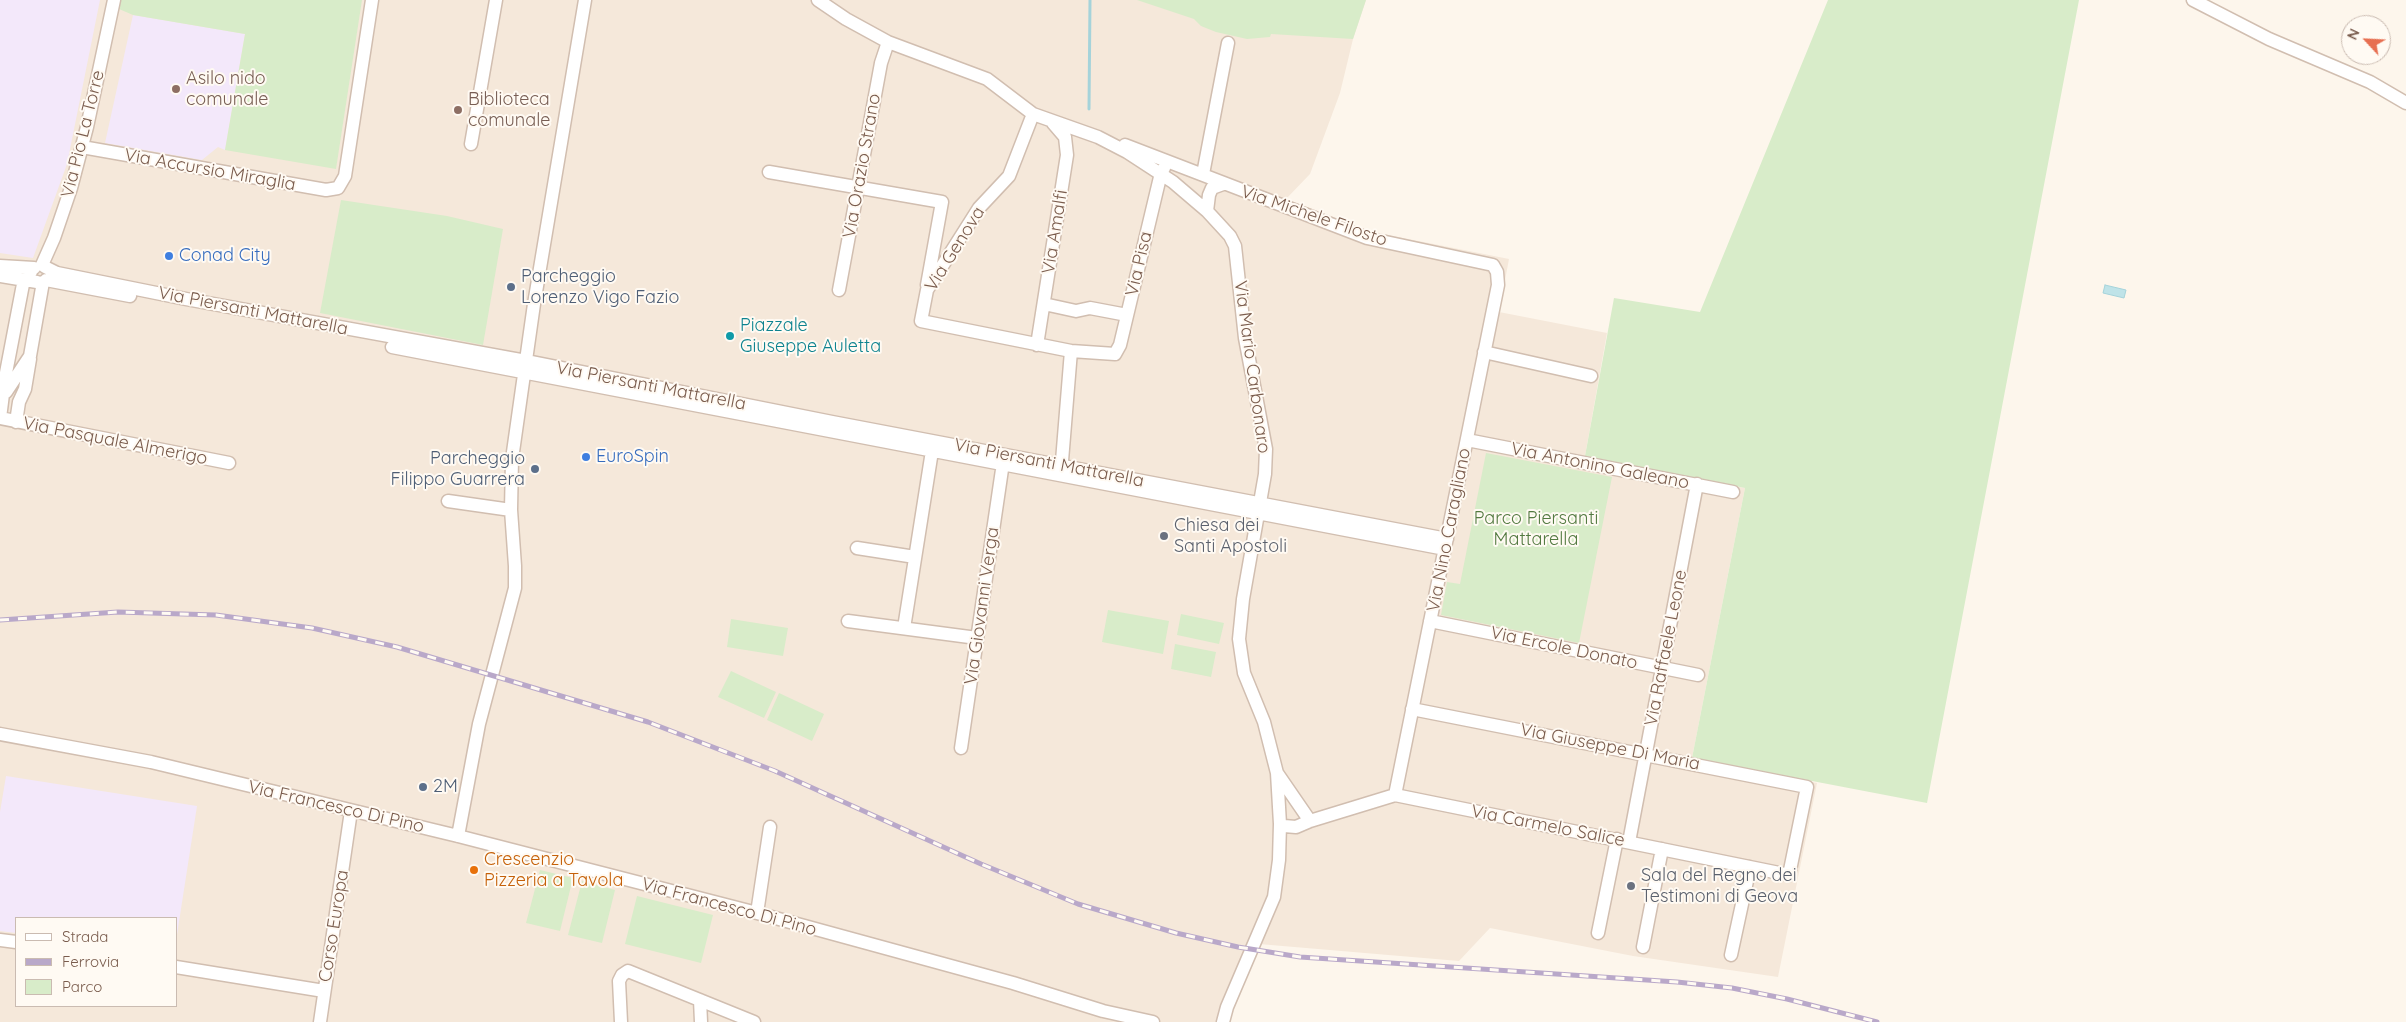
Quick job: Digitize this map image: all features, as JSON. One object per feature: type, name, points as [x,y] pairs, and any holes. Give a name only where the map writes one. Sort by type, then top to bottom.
[{"type":"street","name":"Via Pio La Torre","points":[[0,418],[5,378],[38,274],[60,221],[82,147],[114,0]]},
{"type":"street","name":"Via Accursio Miraglia","points":[[82,147],[326,190],[338,188],[345,176],[372,0]]},
{"type":"street","points":[[472,144],[496,0]]},
{"type":"street","points":[[458,836],[479,724],[515,588],[516,566],[511,510],[512,459],[525,366],[585,0]]},
{"type":"street","name":"Via Mario Carbonaro","points":[[818,0],[846,19],[888,42],[987,79],[1033,114],[1053,123],[1098,138],[1161,173],[1208,211],[1230,236],[1238,259],[1245,338],[1266,449],[1265,474],[1243,599],[1238,639],[1244,673],[1264,722],[1277,773],[1280,821],[1279,860],[1271,906],[1236,984],[1223,1022]]},
{"type":"street","points":[[2193,0],[2269,39],[2370,82],[2404,99]]},
{"type":"street","name":"Via Orazio Strano","points":[[839,290],[881,63],[888,42]]},
{"type":"street","points":[[1203,174],[1228,43]]},
{"type":"street","name":"Via Genova","points":[[1033,114],[1009,176],[979,208],[926,290],[921,321],[1071,351],[1115,354]]},
{"type":"street","name":"Via Amalfi","points":[[1037,345],[1067,155],[1065,137],[1053,123]]},
{"type":"street","name":"Via Michele Filosto","points":[[1098,138],[1134,147],[1203,174],[1223,184],[1367,238],[1493,265]]},
{"type":"street","points":[[1161,173],[1169,161]]},
{"type":"street","points":[[769,172],[942,202],[926,290]]},
{"type":"street","name":"Via Pisa","points":[[1115,354],[1120,344],[1161,173]]},
{"type":"street","points":[[1208,211],[1209,195],[1212,188],[1223,184]]},
{"type":"street","name":"Via Nino Caragliano","points":[[1395,795],[1499,278],[1493,265]]},
{"type":"street","name":"Via Piersanti Mattarella","points":[[0,266],[525,366],[956,445],[1003,459]]},
{"type":"street","points":[[16,422],[19,402],[25,389],[30,356],[38,274]]},
{"type":"street","name":"Via Piersanti Mattarella","points":[[0,276],[38,274]]},
{"type":"street","points":[[1044,304],[1076,311],[1090,308],[1127,315]]},
{"type":"street","points":[[1061,470],[1071,351]]},
{"type":"street","points":[[1484,352],[1591,376]]},
{"type":"street","points":[[4,397],[11,382],[30,356]]},
{"type":"street","name":"Via Piersanti Mattarella","points":[[525,366],[932,451],[1003,459],[1446,544]]},
{"type":"street","name":"Via Pasquale Almerigo","points":[[0,418],[229,463]]},
{"type":"street","name":"Via Antonino Galeano","points":[[1467,440],[1733,492]]},
{"type":"street","points":[[904,628],[932,451],[939,446],[956,445]]},
{"type":"street","name":"Via Giovanni Verga","points":[[961,748],[1003,459]]},
{"type":"street","name":"Via Raffaele Leone","points":[[1598,933],[1646,754],[1697,484]]},
{"type":"street","points":[[448,501],[511,510]]},
{"type":"street","points":[[857,548],[915,557]]},
{"type":"street","points":[[848,621],[977,638]]},
{"type":"street","name":"Via Ercole Donato","points":[[1430,621],[1698,675]]},
{"type":"street","name":"Via Giuseppe Di Maria","points":[[1412,709],[1808,787],[1788,875]]},
{"type":"street","name":"Via Francesco Di Pino","points":[[0,734],[151,762],[458,836],[1013,983],[1103,1011]]},
{"type":"street","points":[[1277,773],[1306,820]]},
{"type":"street","name":"Via Carmelo Salice","points":[[1306,820],[1395,795],[1788,875]]},
{"type":"street","points":[[1292,809],[1306,820],[1290,828],[1280,821],[1283,813],[1292,809]]},
{"type":"street","name":"Corso Europa","points":[[320,1022],[351,811]]},
{"type":"street","points":[[1279,860],[1291,836],[1306,820]]},
{"type":"street","points":[[757,914],[770,827]]},
{"type":"street","points":[[1643,947],[1662,849]]},
{"type":"street","points":[[1732,955],[1750,867]]},
{"type":"street","points":[[0,940],[15,942]]},
{"type":"street","points":[[178,968],[324,991]]},
{"type":"street","points":[[621,1022],[619,981],[622,975],[628,971],[754,1022]]},
{"type":"street","points":[[700,1000],[701,1022]]},
{"type":"street","points":[[1103,1011],[1132,1022]]},
{"type":"street","points":[[1103,1011],[1153,1022]]},
{"type":"shaded area","points":[[0,0],[1366,0],[1353,39],[1340,93],[1310,174],[1286,199],[1373,232],[1509,259],[1499,312],[1607,333],[1585,456],[1745,488],[1692,758],[1817,783],[1778,977],[1633,956],[1490,928],[1459,961],[1259,944],[1229,1022],[0,1022]]},
{"type":"shaded area","points":[[0,0],[100,0],[67,164],[33,258],[0,253]]},
{"type":"shaded area","name":"Asilo nido comunale","points":[[133,15],[245,34],[225,150],[218,147],[202,160],[105,143]]},
{"type":"shaded area","points":[[6,776],[197,806],[178,928],[178,917],[15,917],[15,933],[0,931],[0,812]]},
{"type":"green space","points":[[121,0],[362,0],[336,169],[225,150],[245,34],[133,15],[119,9]]},
{"type":"green space","points":[[1137,0],[1366,0],[1353,39],[1271,34],[1270,37],[1247,39],[1216,32],[1201,26],[1194,19]]},
{"type":"green space","points":[[1828,0],[2079,0],[1927,803],[1692,758],[1745,488],[1585,456],[1614,298],[1700,312]]},
{"type":"green space","points":[[341,200],[447,216],[503,229],[483,345],[320,313]]},
{"type":"green space","name":"Parco Piersanti Mattarella","points":[[1486,453],[1612,477],[1579,643],[1441,615],[1447,582],[1460,584]]},
{"type":"green space","points":[[1108,610],[1169,621],[1163,654],[1102,642]]},
{"type":"green space","points":[[1181,614],[1224,623],[1219,644],[1177,635]]},
{"type":"green space","points":[[731,619],[788,628],[783,656],[727,647]]},
{"type":"green space","points":[[1175,644],[1216,652],[1211,677],[1171,669]]},
{"type":"green space","points":[[731,671],[776,692],[764,718],[718,697]]},
{"type":"green space","points":[[779,693],[824,714],[812,741],[767,720]]},
{"type":"green space","points":[[540,870],[573,878],[560,931],[526,923]]},
{"type":"green space","points":[[582,881],[615,890],[602,943],[568,935]]},
{"type":"green space","points":[[637,896],[713,915],[701,963],[625,944]]},
{"type":"water","points":[[2105,285],[2126,290],[2124,298],[2103,293]]},
{"type":"waterway","points":[[1089,109],[1090,0]]},
{"type":"railway","points":[[0,620],[118,612],[216,615],[312,628],[397,647],[648,722],[775,771],[981,864],[1078,904],[1176,933],[1238,947],[1300,957],[1677,982],[1732,988],[1787,999],[1877,1022]]},
{"type":"place","name":"Asilo nido comunale","points":[[176,89]]},
{"type":"place","name":"Biblioteca comunale","points":[[458,110]]},
{"type":"place","name":"Conad City","points":[[169,256]]},
{"type":"place","name":"Parcheggio Lorenzo Vigo Fazio","points":[[511,287]]},
{"type":"place","name":"Piazzale Giuseppe Auletta","points":[[730,336]]},
{"type":"place","name":"EuroSpin","points":[[586,457]]},
{"type":"place","name":"Parcheggio Filippo Guarrera","points":[[535,469]]},
{"type":"place","name":"Chiesa dei Santi Apostoli","points":[[1164,536]]},
{"type":"place","name":"2M","points":[[423,787]]},
{"type":"place","name":"Crescenzio Pizzeria a Tavola","points":[[474,870]]},
{"type":"place","name":"Sala del Regno dei Testimoni di Geova","points":[[1631,886]]}]
